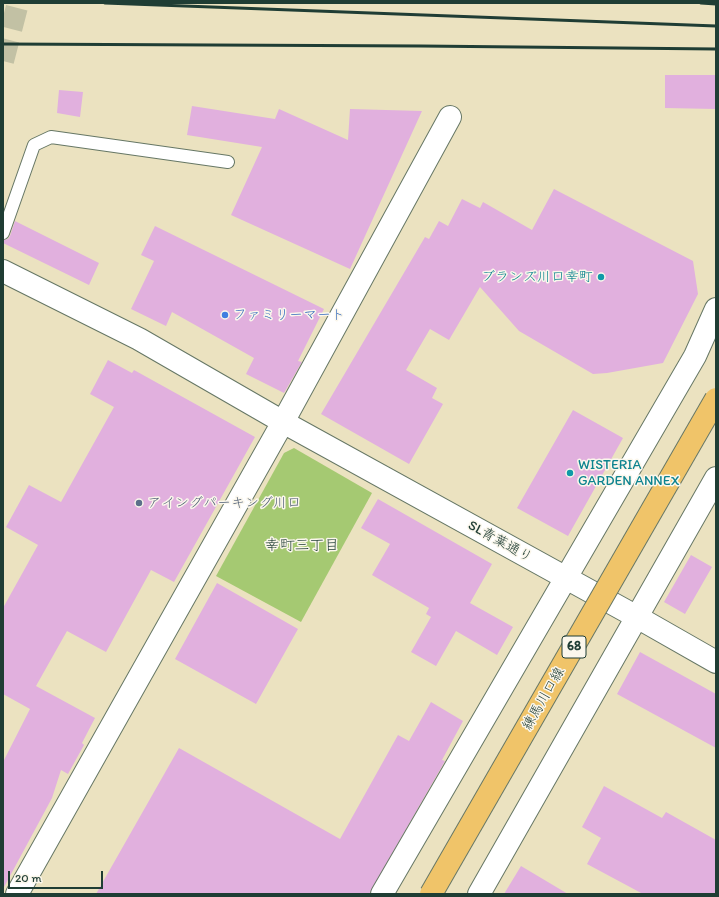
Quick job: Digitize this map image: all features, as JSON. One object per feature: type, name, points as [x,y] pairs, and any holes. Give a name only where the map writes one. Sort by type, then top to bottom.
[{"type":"main road","name":"練馬川口線","points":[[431,894],[716,399]]},
{"type":"street","points":[[17,894],[283,422],[450,117]]},
{"type":"street","name":"SL青葉通り","points":[[3,271],[139,339],[283,422],[716,662]]},
{"type":"street","points":[[382,894],[695,356],[716,309]]},
{"type":"street","points":[[479,894],[716,478]]},
{"type":"lane","points":[[3,233],[34,145],[51,137],[228,162]]},
{"type":"green space","points":[[294,448],[372,493],[301,622],[216,576],[284,453]]},
{"type":"building","points":[[665,75],[716,75],[716,109],[665,108]]},
{"type":"building","points":[[59,90],[83,92],[80,117],[57,113]]},
{"type":"building","points":[[192,106],[275,119],[279,109],[348,140],[350,109],[422,111],[350,269],[231,215],[262,147],[187,135]]},
{"type":"building","points":[[554,189],[693,261],[698,294],[663,363],[593,374],[519,331],[480,287],[449,340],[430,329],[406,370],[437,388],[432,398],[443,404],[409,464],[321,414],[425,237],[429,239],[439,221],[448,226],[462,199],[480,208],[483,202],[532,230]]},
{"type":"building","points":[[15,221],[99,263],[89,285],[3,243],[3,240],[8,239],[10,236]]},
{"type":"building","points":[[155,226],[324,309],[298,361],[302,362],[284,393],[246,374],[254,358],[172,312],[166,326],[131,309],[154,261],[141,255]]},
{"type":"building","name":"アイングパーキング川口","points":[[108,360],[132,373],[134,370],[255,437],[174,582],[151,570],[106,652],[67,631],[36,686],[95,718],[82,743],[84,745],[68,774],[61,770],[52,798],[3,889],[3,762],[30,709],[3,694],[3,608],[38,545],[6,527],[29,485],[61,502],[114,407],[90,394]]},
{"type":"building","name":"WISTERIA GARDEN ANNEX","points":[[573,410],[623,438],[568,536],[517,508]]},
{"type":"building","points":[[378,499],[492,564],[470,603],[513,627],[497,655],[456,631],[436,666],[411,652],[431,617],[426,614],[429,608],[372,575],[390,544],[361,528]]},
{"type":"building","points":[[691,555],[712,567],[685,614],[664,602]]},
{"type":"building","points":[[217,583],[298,629],[256,704],[175,659]]},
{"type":"building","points":[[640,652],[716,694],[716,748],[617,694]]},
{"type":"building","points":[[431,702],[463,721],[442,760],[445,761],[369,894],[96,894],[179,748],[340,839],[398,735],[409,741]]},
{"type":"building","points":[[604,786],[662,818],[666,812],[716,840],[716,894],[643,894],[587,864],[601,838],[582,827]]},
{"type":"building","points":[[521,866],[568,894],[504,894]]},
{"type":"tunnel","points":[[3,61],[18,3]]},
{"type":"railway","points":[[105,3],[716,26]]},
{"type":"railway","points":[[701,3],[716,4]]},
{"type":"railway","points":[[3,44],[716,49]]},
{"type":"place","name":"ブランズ川口幸町","points":[[601,277]]},
{"type":"place","name":"ファミリーマート","points":[[225,315]]},
{"type":"place","name":"WISTERIA GARDEN ANNEX","points":[[570,473]]},
{"type":"place","name":"アイングパーキング川口","points":[[139,503]]},
{"type":"district","name":"幸町三丁目","points":[[302,546]]}]
